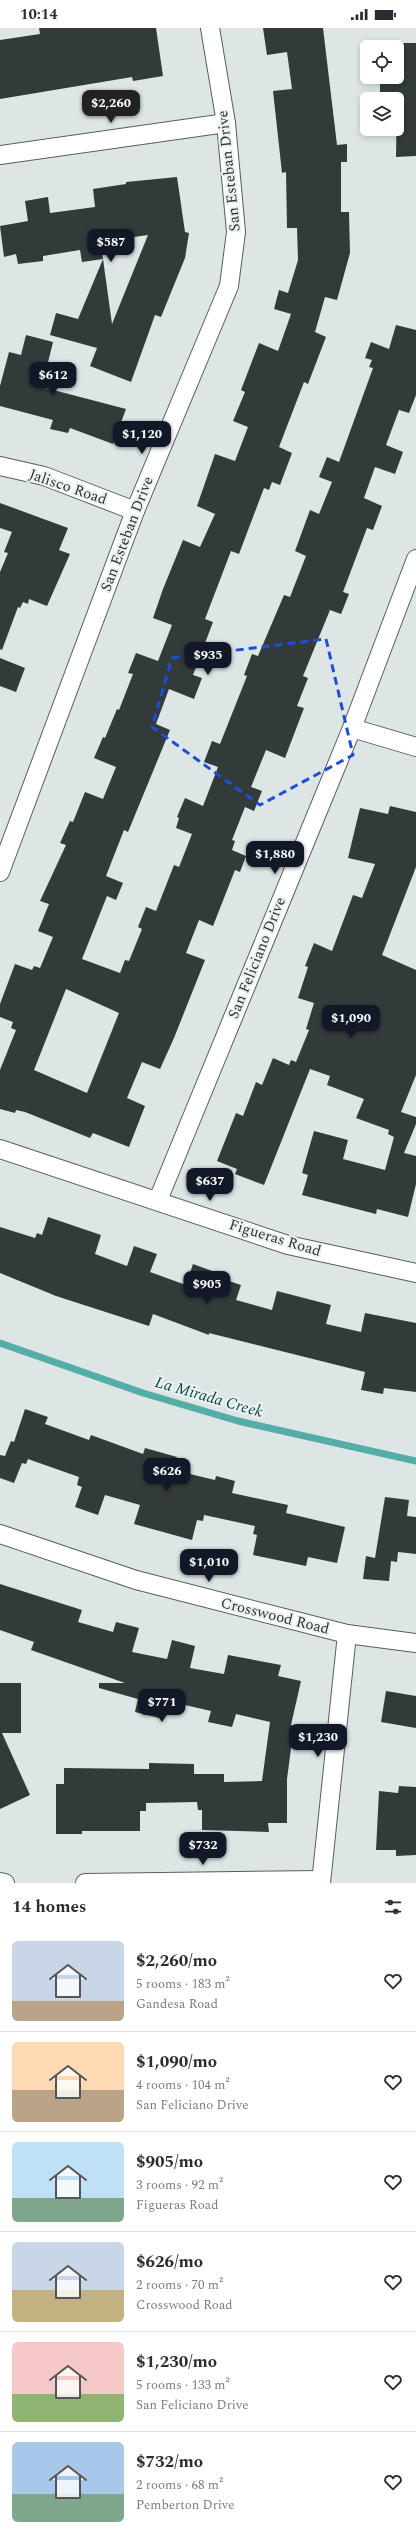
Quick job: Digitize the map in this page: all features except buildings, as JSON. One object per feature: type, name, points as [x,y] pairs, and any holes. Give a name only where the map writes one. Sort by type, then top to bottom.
[{"type":"street","name":"San Esteban Drive","points":[[0,872],[135,511],[229,286],[236,232],[226,123],[210,28]]},
{"type":"street","points":[[0,156],[226,123]]},
{"type":"street","name":"Jalisco Road","points":[[0,466],[44,476],[135,511]]},
{"type":"street","name":"San Feliciano Drive","points":[[158,1200],[352,728],[416,559]]},
{"type":"street","points":[[352,728],[416,746]]},
{"type":"street","name":"Figueras Road","points":[[0,1149],[158,1200],[288,1245],[416,1273]]},
{"type":"street","name":"Crosswood Road","points":[[0,1534],[136,1580],[347,1634],[416,1643]]},
{"type":"street","points":[[85,1883],[321,1881],[347,1634]]},
{"type":"street","points":[[0,1882],[5,1883]]},
{"type":"highlighted area","points":[[326,639],[353,755],[260,805],[152,727],[172,658]]},
{"type":"waterway","name":"La Mirada Creek","points":[[0,1343],[143,1393],[238,1421],[416,1461]]}]
